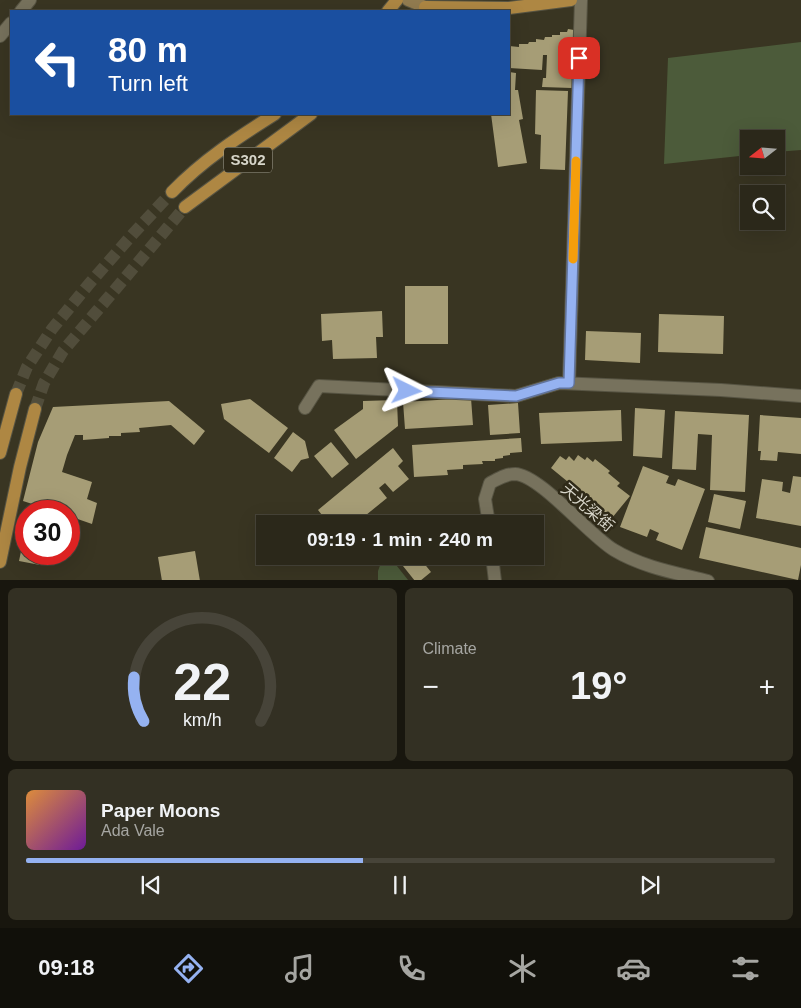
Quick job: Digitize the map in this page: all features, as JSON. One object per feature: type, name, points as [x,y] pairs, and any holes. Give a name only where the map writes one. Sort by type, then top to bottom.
[{"type":"main road","points":[[389,10],[397,0]]},
{"type":"main road","points":[[408,0],[425,6],[508,8],[571,0]]},
{"type":"main road","points":[[172,192],[224,147],[273,115]]},
{"type":"main road","name":"S302","points":[[186,207],[310,115]]},
{"type":"main road","points":[[0,453],[16,394]]},
{"type":"main road","points":[[0,562],[34,409]]},
{"type":"street","points":[[22,10],[30,0]]},
{"type":"street","points":[[569,383],[581,0]]},
{"type":"street","points":[[0,36],[10,24]]},
{"type":"street","points":[[305,408],[319,386],[516,396],[559,383],[569,383],[721,390],[801,396]]},
{"type":"street","name":"天光梁街","points":[[488,515],[485,499],[490,483],[503,476],[516,474],[530,480],[546,492],[613,550],[669,576],[708,580]]},
{"type":"street","points":[[493,565],[495,580]]},
{"type":"green space","points":[[801,42],[801,150],[785,151],[785,130],[740,130],[740,156],[664,164],[668,58]]},
{"type":"green space","points":[[380,565],[396,565],[408,580],[378,580]]},
{"type":"building","points":[[568,29],[574,30],[572,88],[542,87],[543,78],[546,78],[547,55],[543,55],[542,70],[510,68],[510,46],[519,47],[519,44],[536,42],[536,39],[544,40],[545,37],[560,35],[560,32],[567,32]]},
{"type":"building","points":[[510,72],[516,73],[515,90],[518,90],[523,119],[519,120],[527,163],[498,167],[491,115],[510,115]]},
{"type":"building","points":[[536,90],[568,91],[565,170],[540,169],[541,135],[535,134]]},
{"type":"building","points":[[405,286],[448,286],[448,344],[405,344]]},
{"type":"building","points":[[382,311],[383,337],[376,337],[377,358],[333,359],[332,340],[322,341],[321,314]]},
{"type":"building","points":[[659,314],[724,316],[723,354],[658,352]]},
{"type":"building","points":[[586,331],[641,333],[640,363],[585,360]]},
{"type":"building","points":[[471,398],[473,425],[405,429],[403,402]]},
{"type":"building","points":[[250,399],[288,428],[269,453],[224,419],[221,404]]},
{"type":"building","points":[[397,400],[398,426],[356,459],[334,430],[363,409],[363,401]]},
{"type":"building","points":[[169,401],[205,431],[194,445],[171,425],[139,428],[140,432],[121,433],[121,436],[109,436],[109,438],[83,440],[83,435],[75,435],[62,472],[92,482],[87,499],[97,503],[92,524],[80,520],[80,500],[23,500],[38,442],[53,407]]},
{"type":"building","points":[[518,403],[520,433],[490,435],[488,405]]},
{"type":"building","points":[[635,408],[665,410],[662,458],[633,456]]},
{"type":"building","points":[[621,410],[622,441],[541,444],[539,413]]},
{"type":"building","points":[[675,411],[749,415],[745,492],[710,490],[712,435],[698,434],[696,470],[672,469]]},
{"type":"building","points":[[760,415],[801,418],[801,454],[778,452],[777,461],[760,460],[761,451],[758,451]]},
{"type":"building","points":[[293,432],[305,441],[309,458],[301,460],[292,472],[274,458]]},
{"type":"building","points":[[521,438],[522,452],[510,453],[510,455],[503,456],[503,458],[495,459],[495,461],[482,461],[483,464],[463,465],[463,469],[447,470],[448,475],[414,477],[412,445]]},
{"type":"building","points":[[331,442],[349,464],[332,478],[314,456]]},
{"type":"building","points":[[393,448],[403,461],[398,466],[409,479],[393,492],[385,483],[379,488],[387,498],[366,515],[322,515],[318,510]]},
{"type":"building","points":[[578,455],[585,460],[587,457],[593,462],[595,459],[610,471],[608,473],[620,483],[617,486],[630,496],[612,518],[551,468],[560,456],[566,460],[569,456],[574,461]]},
{"type":"building","points":[[643,466],[669,476],[666,483],[675,486],[678,479],[705,489],[682,550],[656,540],[659,533],[650,529],[647,537],[620,527]]},
{"type":"building","points":[[793,476],[801,477],[801,526],[756,518],[762,479],[783,482],[782,491],[790,493]]},
{"type":"building","points":[[714,494],[746,501],[740,529],[708,522]]},
{"type":"building","points":[[706,527],[801,548],[801,565],[798,580],[699,558]]},
{"type":"building","points":[[195,551],[200,580],[162,580],[158,557]]},
{"type":"building","points":[[402,565],[425,565],[431,572],[421,580],[414,580]]},
{"type":"tunnel","points":[[16,394],[27,367],[52,329],[89,284],[172,192]]},
{"type":"tunnel","points":[[35,409],[44,383],[63,351],[185,207]]},
{"type":"slow traffic","points":[[573,259],[576,161]]},
{"type":"route","points":[[407,391],[516,396],[559,383],[569,383],[579,58]]}]
